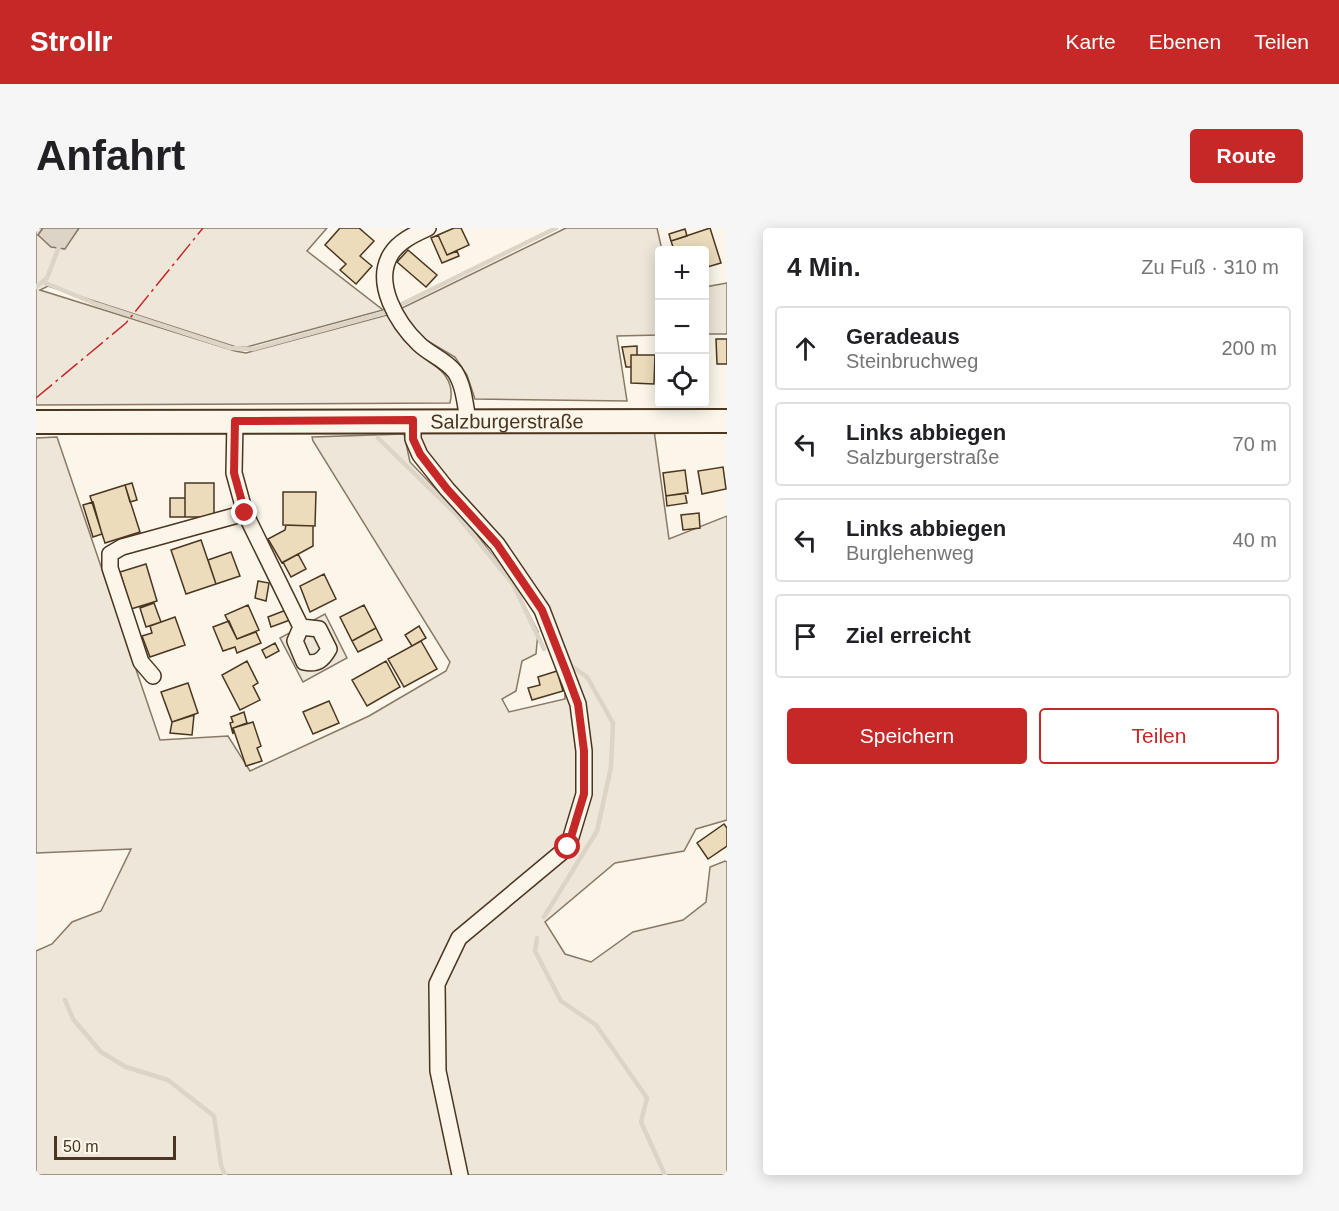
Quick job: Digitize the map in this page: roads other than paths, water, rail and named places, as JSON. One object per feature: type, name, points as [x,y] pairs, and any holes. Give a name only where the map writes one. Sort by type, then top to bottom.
[{"type":"main road","name":"Salzburgerstraße","points":[[36,422],[413,428],[468,420],[727,421]]},
{"type":"street","points":[[428,228],[406,239],[391,253],[385,269],[384,281],[397,316],[420,345],[454,371],[463,389],[468,420]]},
{"type":"street","points":[[235,424],[234,473],[245,513],[301,627]]},
{"type":"street","points":[[413,428],[426,463],[497,544],[542,610],[578,704],[584,751],[584,794],[568,847],[459,939],[437,984],[438,1071],[460,1175]]},
{"type":"street","points":[[153,676],[141,662],[110,568],[110,554],[122,547],[245,513]]},
{"type":"waterway","points":[[43,282],[96,304],[231,348],[253,349],[384,313],[556,228]]},
{"type":"waterway","points":[[36,287],[47,278],[60,244]]},
{"type":"waterway","points":[[378,438],[456,514],[513,584],[544,649]]},
{"type":"waterway","points":[[544,917],[597,831],[611,767],[613,723],[587,677],[570,665]]},
{"type":"waterway","points":[[537,938],[535,951],[561,1001],[596,1025],[647,1098],[641,1122],[665,1175]]},
{"type":"waterway","points":[[65,1000],[73,1019],[101,1052],[126,1067],[168,1080],[214,1116],[221,1165],[225,1175]]}]
